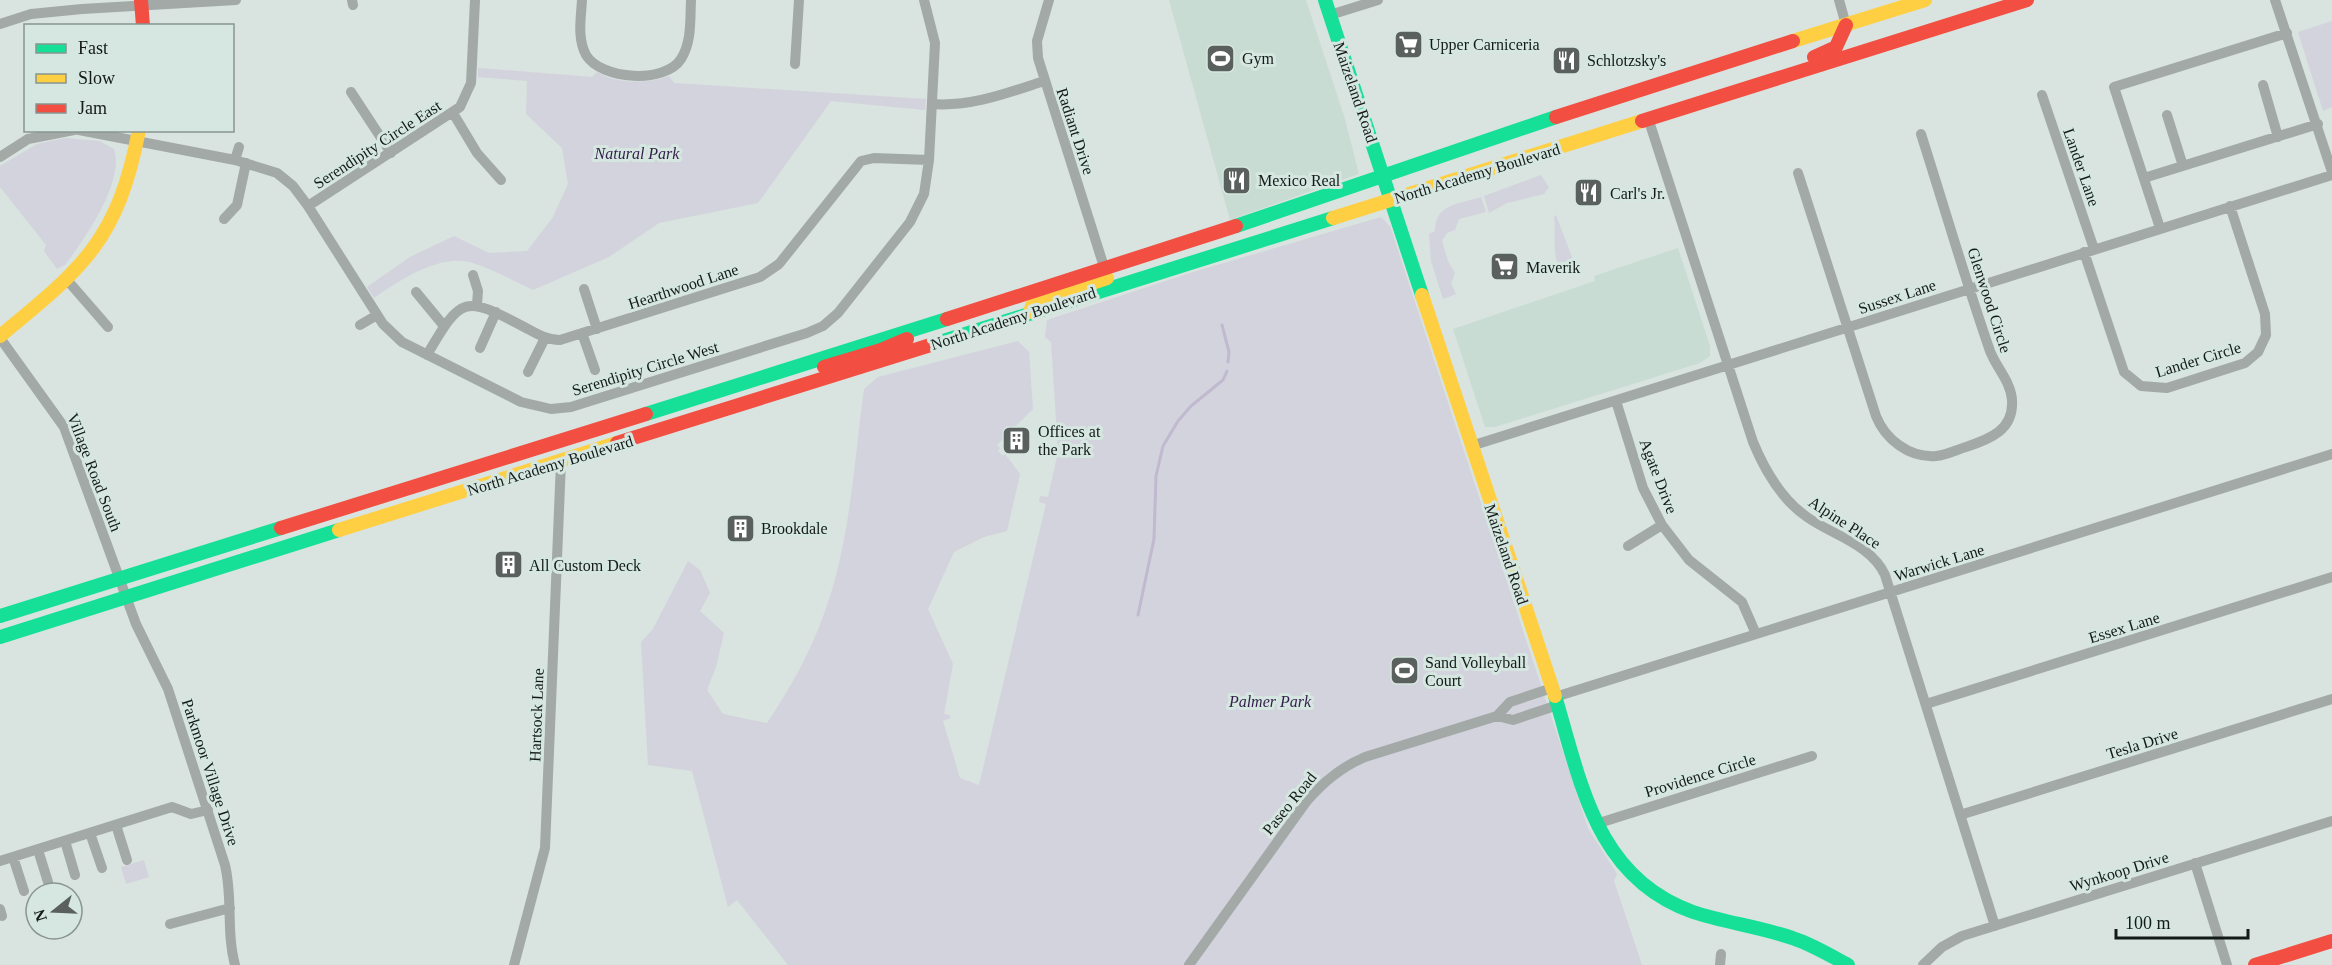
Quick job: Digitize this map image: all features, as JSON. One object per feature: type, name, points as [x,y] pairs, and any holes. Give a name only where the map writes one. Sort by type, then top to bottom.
[{"type":"main road","name":"Maizeland Road","points":[[1325,0],[1596,824],[1609,847],[1628,870],[1640,882],[1668,901],[1694,912],[1796,939],[1848,965]]},
{"type":"main road","name":"North Academy Boulevard","points":[[0,616],[1105,270],[1384,177],[1584,107],[1925,0]]},
{"type":"main road","name":"North Academy Boulevard","points":[[0,637],[2026,0]]},
{"type":"main road","points":[[142,3],[143,24]]},
{"type":"main road","points":[[1735,91],[1749,77],[1826,53],[1836,47],[1846,25]]},
{"type":"main road","points":[[0,337],[68,281],[87,261],[114,219],[139,136]]},
{"type":"main road","points":[[1030,312],[1032,306],[1041,300],[1116,276],[1127,270],[1134,260]]},
{"type":"main road","points":[[815,381],[821,368],[905,341],[916,329]]},
{"type":"main road","points":[[555,442],[561,462]]},
{"type":"main road","points":[[2255,965],[2332,941]]},
{"type":"street","points":[[0,24],[40,13],[142,3],[236,0]]},
{"type":"street","name":"Serendipity Circle East","points":[[308,206],[460,107],[469,91],[475,0]]},
{"type":"street","points":[[582,0],[580,30],[587,56],[601,69],[631,74],[659,73],[677,65],[688,40],[691,0]]},
{"type":"street","points":[[795,64],[800,0]]},
{"type":"street","points":[[924,0],[935,43],[932,104],[966,104],[1044,81]]},
{"type":"street","name":"Radiant Drive","points":[[1049,0],[1037,41],[1038,58],[1105,270]]},
{"type":"street","points":[[1330,15],[1378,0]]},
{"type":"street","points":[[1839,0],[1846,25]]},
{"type":"street","points":[[2275,0],[2318,124],[2332,173]]},
{"type":"street","points":[[2160,228],[2114,87],[2287,33]]},
{"type":"street","points":[[2263,85],[2278,137]]},
{"type":"street","points":[[351,92],[391,153]]},
{"type":"street","name":"Lander Lane","points":[[2042,95],[2089,250]]},
{"type":"street","name":"Serendipity Circle West","points":[[99,132],[139,136],[277,173],[293,186],[308,206],[377,315],[402,342],[521,402],[551,409],[583,404],[823,326],[838,313],[910,222],[924,194],[929,160],[932,104]]},
{"type":"street","points":[[453,113],[477,153],[501,180]]},
{"type":"street","points":[[2167,115],[2183,166]]},
{"type":"street","name":"Alpine Place","points":[[1648,118],[1758,455],[1778,488],[1806,516],[1872,556],[1881,567],[1995,926]]},
{"type":"street","points":[[2144,178],[2318,124]]},
{"type":"street","points":[[0,157],[28,139],[64,132]]},
{"type":"street","name":"Glenwood Circle","points":[[1798,173],[1876,416],[1888,438],[1915,453],[1927,456],[1939,456],[1977,444],[2000,432],[2008,421],[2012,405],[2009,387],[1990,352],[1921,134]]},
{"type":"street","points":[[224,219],[237,205],[239,147]]},
{"type":"street","name":"Hearthwood Lane","points":[[545,338],[560,340],[774,270],[861,161],[874,158],[929,160]]},
{"type":"street","name":"Sussex Lane","points":[[1471,446],[2332,173]]},
{"type":"street","name":"Lander Circle","points":[[2089,250],[2124,372],[2134,382],[2147,388],[2159,389],[2177,385],[2245,363],[2258,352],[2266,335],[2265,314],[2230,206]]},
{"type":"street","points":[[473,275],[478,291],[477,306]]},
{"type":"street","points":[[68,281],[108,327]]},
{"type":"street","points":[[584,289],[597,329]]},
{"type":"street","points":[[416,292],[444,326]]},
{"type":"street","points":[[427,355],[444,326],[459,309],[477,306],[496,312],[545,338],[528,372]]},
{"type":"street","points":[[480,348],[496,312]]},
{"type":"street","points":[[360,325],[377,315]]},
{"type":"street","points":[[582,333],[595,370]]},
{"type":"street","name":"Village Road South","points":[[0,337],[64,427],[127,596]]},
{"type":"street","name":"Agate Drive","points":[[1616,401],[1646,495],[1662,525],[1689,560],[1742,602],[1756,634]]},
{"type":"street","name":"Warwick Lane","points":[[1555,697],[2332,454]]},
{"type":"street","name":"Hartsock Lane","points":[[514,965],[545,848],[561,462]]},
{"type":"street","points":[[1628,546],[1662,525]]},
{"type":"street","name":"Essex Lane","points":[[1926,704],[2332,577]]},
{"type":"street","name":"Parkmoor Village Drive","points":[[127,596],[142,637],[168,689],[225,865],[230,908],[230,939],[235,965]]},
{"type":"street","name":"Paseo Road","points":[[1497,716],[1509,702],[1555,697]]},
{"type":"street","name":"Paseo Road","points":[[1189,965],[1305,802],[1325,781],[1349,764],[1365,757],[1497,716],[1514,720],[1555,697]]},
{"type":"street","name":"Tesla Drive","points":[[1960,815],[2332,699]]},
{"type":"street","name":"Providence Circle","points":[[1596,824],[1812,756]]},
{"type":"street","points":[[0,861],[172,807],[191,814],[208,810]]},
{"type":"street","name":"Wynkoop Drive","points":[[1923,965],[1952,941],[2332,821]]},
{"type":"street","points":[[116,825],[127,860]]},
{"type":"street","points":[[90,833],[102,868]]},
{"type":"street","points":[[65,841],[75,875]]},
{"type":"street","points":[[38,850],[48,881]]},
{"type":"street","points":[[13,857],[24,891]]},
{"type":"street","points":[[2195,863],[2227,965]]},
{"type":"street","points":[[170,924],[230,908]]},
{"type":"shaded area","points":[[1169,0],[1306,0],[1345,119],[1359,174],[1230,220]]},
{"type":"shaded area","points":[[1678,248],[1710,346],[1710,356],[1700,363],[1495,427],[1485,427],[1453,329],[1595,281],[1594,276]]},
{"type":"green space","points":[[2332,21],[2332,107],[2323,111],[2298,32]]},
{"type":"green space","name":"Natural Park","points":[[478,68],[592,77],[597,72],[613,79],[632,82],[669,76],[674,83],[926,99],[925,110],[831,101],[758,203],[659,223],[609,257],[533,290],[488,268],[460,261],[434,265],[421,270],[374,298],[367,287],[410,257],[454,236],[489,253],[527,251],[553,217],[568,184],[562,148],[526,114],[527,81],[478,77]]},
{"type":"green space","points":[[65,138],[99,141],[114,149],[116,162],[114,178],[101,210],[65,265],[57,269],[44,251],[46,245],[0,187],[0,166],[37,144]]},
{"type":"green space","points":[[1541,175],[1549,187],[1544,194],[1507,203],[1489,213],[1484,196]]},
{"type":"green space","points":[[1481,197],[1486,212],[1459,219],[1455,230],[1447,233],[1442,241],[1448,261],[1455,273],[1451,283],[1456,294],[1443,299],[1431,261],[1429,234],[1435,231],[1439,215],[1444,210]]},
{"type":"green space","points":[[1556,215],[1575,265],[1573,271],[1567,274],[1561,270],[1556,257],[1554,217]]},
{"type":"green space","name":"Palmer Park","points":[[1381,217],[1390,226],[1588,828],[1617,874],[1614,881],[1642,965],[788,965],[737,900],[728,907],[692,771],[648,765],[641,642],[653,629],[688,561],[700,570],[710,593],[700,611],[724,633],[716,667],[707,690],[723,714],[767,723],[806,657],[833,587],[850,503],[864,389],[878,377],[1018,341],[1029,352],[1033,409],[997,445],[1000,448],[998,451],[1003,456],[1005,454],[1020,474],[1007,531],[984,537],[954,552],[928,609],[953,664],[944,714],[950,715],[950,718],[943,721],[960,778],[979,785],[1046,504],[1039,502],[1040,496],[1048,497],[1058,452],[1051,342],[1045,337],[1047,320],[1193,272]]},
{"type":"green space","points":[[144,860],[149,877],[126,884],[121,867]]},
{"type":"waterway","points":[[1222,325],[1229,352],[1228,362]]},
{"type":"waterway","points":[[1138,615],[1154,539],[1156,476],[1163,446],[1178,421],[1191,406],[1223,380],[1227,371]]},
{"type":"traffic: fast","points":[[1325,0],[1422,295]]},
{"type":"traffic: fast","points":[[1236,226],[1556,117]]},
{"type":"traffic: fast","points":[[937,343],[1333,218]]},
{"type":"traffic: fast","points":[[646,414],[947,319]]},
{"type":"traffic: fast","points":[[0,616],[281,528]]},
{"type":"traffic: fast","points":[[0,637],[339,530]]},
{"type":"traffic: fast","points":[[1555,696],[1574,762],[1597,824],[1614,852],[1634,876],[1660,897],[1693,912],[1795,939],[1848,965]]},
{"type":"traffic: slow","points":[[1793,41],[1925,0]]},
{"type":"traffic: slow","points":[[1333,218],[1642,121]]},
{"type":"traffic: slow","points":[[0,336],[54,291],[93,249],[108,226],[120,199],[139,132]]},
{"type":"traffic: slow","points":[[1030,312],[1032,306],[1041,300],[1107,278]]},
{"type":"traffic: slow","points":[[1422,295],[1555,696]]},
{"type":"traffic: slow","points":[[339,530],[617,443]]},
{"type":"traffic: jam","points":[[141,0],[143,24]]},
{"type":"traffic: jam","points":[[1642,121],[2027,0]]},
{"type":"traffic: jam","points":[[1814,57],[1836,47],[1846,25]]},
{"type":"traffic: jam","points":[[1556,117],[1793,41]]},
{"type":"traffic: jam","points":[[947,319],[1236,226]]},
{"type":"traffic: jam","points":[[824,367],[881,350],[907,339]]},
{"type":"traffic: jam","points":[[617,443],[937,343]]},
{"type":"traffic: jam","points":[[281,528],[646,414]]},
{"type":"traffic: jam","points":[[2255,965],[2332,941]]},
{"type":"place","name":"Upper Carniceria","points":[[1408,44]]},
{"type":"place","name":"Gym","points":[[1221,58]]},
{"type":"place","name":"Schlotzsky's","points":[[1566,60]]},
{"type":"place","name":"Mexico Real","points":[[1237,180]]},
{"type":"place","name":"Carl's Jr.","points":[[1589,193]]},
{"type":"place","name":"Maverik","points":[[1505,267]]},
{"type":"place","name":"Offices at the Park","points":[[1017,440]]},
{"type":"place","name":"Brookdale","points":[[740,528]]},
{"type":"place","name":"All Custom Deck","points":[[508,565]]},
{"type":"place","name":"Sand Volleyball Court","points":[[1404,671]]}]
